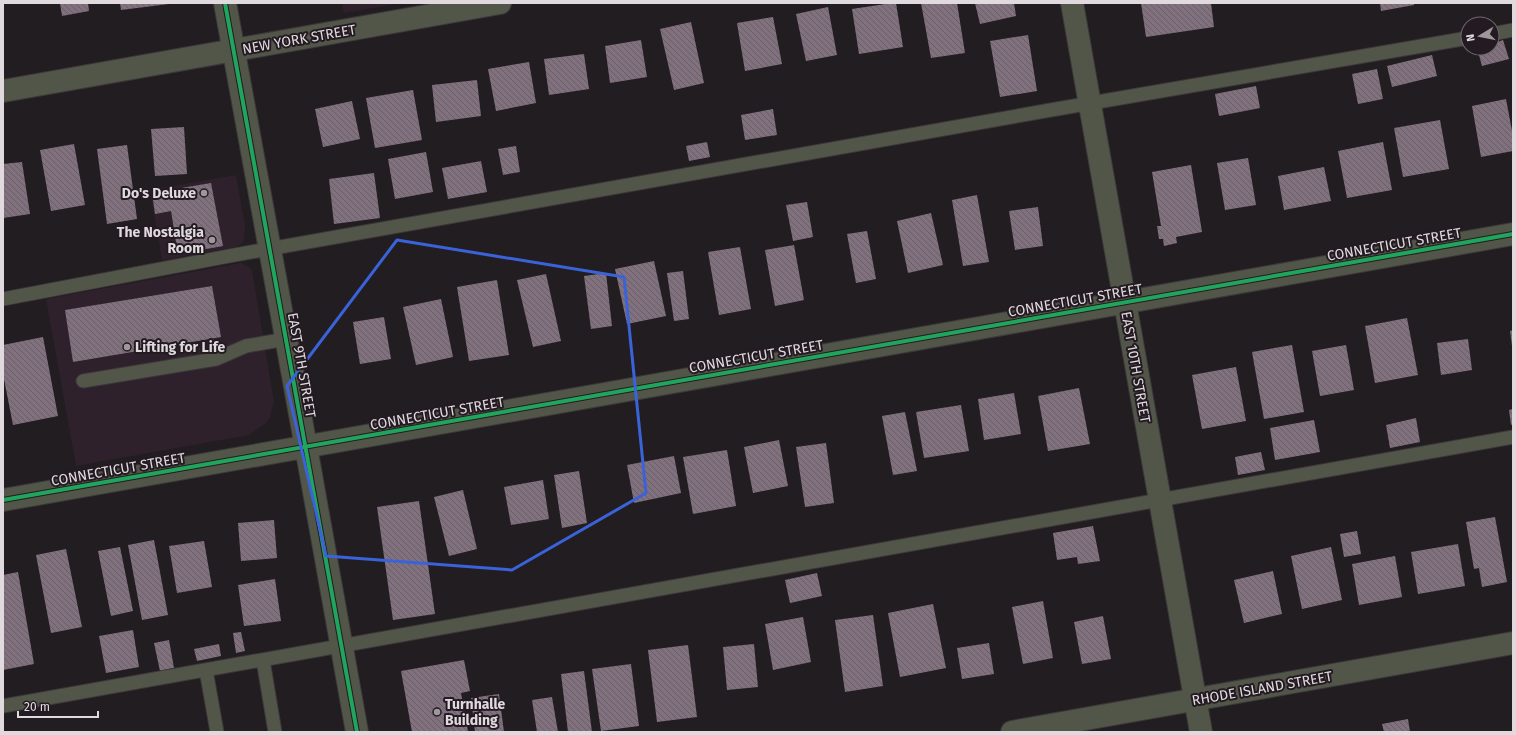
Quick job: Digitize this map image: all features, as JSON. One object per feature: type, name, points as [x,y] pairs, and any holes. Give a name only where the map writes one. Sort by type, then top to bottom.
[{"type":"street","name":"EAST 9TH STREET","points":[[225,3],[356,732]]},
{"type":"street","name":"NEW YORK STREET","points":[[3,91],[500,3]]},
{"type":"street","name":"EAST 10TH STREET","points":[[1072,3],[1201,732]]},
{"type":"street","name":"CONNECTICUT STREET","points":[[3,500],[1513,234]]},
{"type":"street","name":"RHODE ISLAND STREET","points":[[1012,732],[1513,643]]},
{"type":"lane","points":[[1500,32],[1513,30]]},
{"type":"lane","points":[[3,299],[270,249],[1089,103],[1460,39]]},
{"type":"lane","points":[[83,381],[216,359],[246,346],[286,339]]},
{"type":"lane","points":[[3,706],[1513,438]]},
{"type":"lane","points":[[263,660],[275,732]]},
{"type":"lane","points":[[206,670],[217,732]]},
{"type":"highlighted area","points":[[397,240],[624,277],[646,493],[512,570],[326,556],[287,386]]},
{"type":"shaded area","points":[[342,3],[401,3],[344,13]]},
{"type":"shaded area","points":[[236,175],[245,226],[244,239],[241,244],[237,247],[162,260],[150,190]]},
{"type":"shaded area","points":[[241,263],[249,267],[252,271],[274,401],[270,417],[266,423],[249,435],[76,466],[46,299]]},
{"type":"building","points":[[60,3],[88,3],[89,11],[62,16]]},
{"type":"building","points":[[120,3],[169,3],[169,4],[121,10]]},
{"type":"building","points":[[896,3],[903,47],[859,54],[852,9]]},
{"type":"building","points":[[921,3],[957,3],[965,53],[931,58]]},
{"type":"building","points":[[975,3],[1014,3],[1016,16],[980,24]]},
{"type":"building","points":[[1141,3],[1211,3],[1214,27],[1146,37]]},
{"type":"building","points":[[1380,3],[1414,3],[1414,5],[1381,11]]},
{"type":"building","points":[[828,7],[837,55],[806,61],[796,14]]},
{"type":"building","points":[[773,17],[782,64],[745,71],[737,23]]},
{"type":"building","points":[[691,22],[704,83],[674,90],[660,29]]},
{"type":"building","points":[[1028,35],[1037,91],[1000,97],[990,41]]},
{"type":"building","points":[[641,40],[647,77],[610,83],[605,46]]},
{"type":"building","points":[[1503,40],[1509,59],[1482,66],[1479,56],[1500,56],[1500,41]]},
{"type":"building","points":[[584,54],[589,89],[549,95],[544,59]]},
{"type":"building","points":[[1432,55],[1437,76],[1392,87],[1387,66]]},
{"type":"building","points":[[529,62],[536,103],[496,111],[488,69]]},
{"type":"building","points":[[1377,69],[1383,99],[1358,104],[1352,74]]},
{"type":"building","points":[[477,80],[481,116],[436,122],[432,85]]},
{"type":"building","points":[[1256,86],[1260,108],[1219,116],[1215,94]]},
{"type":"building","points":[[413,90],[422,140],[375,148],[366,98]]},
{"type":"building","points":[[1506,99],[1513,136],[1513,151],[1481,157],[1472,106]]},
{"type":"building","points":[[352,101],[360,139],[323,147],[315,109]]},
{"type":"building","points":[[773,109],[777,135],[745,140],[741,115]]},
{"type":"building","points":[[1440,120],[1449,169],[1403,177],[1394,128]]},
{"type":"building","points":[[184,127],[187,174],[155,176],[151,129]]},
{"type":"building","points":[[707,142],[710,157],[689,161],[686,146]]},
{"type":"building","points":[[1383,142],[1392,190],[1347,198],[1338,151]]},
{"type":"building","points":[[74,144],[85,205],[51,211],[40,150]]},
{"type":"building","points":[[127,145],[137,219],[107,224],[97,149]]},
{"type":"building","points":[[516,146],[520,172],[503,175],[498,149]]},
{"type":"building","points":[[426,152],[433,192],[395,199],[388,159]]},
{"type":"building","points":[[1248,158],[1256,205],[1225,210],[1217,163]]},
{"type":"building","points":[[481,161],[487,192],[448,199],[442,168]]},
{"type":"building","points":[[22,162],[30,214],[3,218],[3,164]]},
{"type":"building","points":[[1191,165],[1202,232],[1176,237],[1177,243],[1164,246],[1163,239],[1159,239],[1157,226],[1161,226],[1152,172]]},
{"type":"building","points":[[1324,167],[1331,201],[1284,210],[1278,176]]},
{"type":"building","points":[[374,173],[380,218],[334,224],[329,179]]},
{"type":"building","points":[[211,183],[223,246],[178,254],[171,211],[155,214],[152,193]]},
{"type":"building","points":[[977,195],[989,262],[963,266],[952,200]]},
{"type":"building","points":[[807,202],[813,237],[793,241],[786,205]]},
{"type":"building","points":[[1038,207],[1043,246],[1015,250],[1009,211]]},
{"type":"building","points":[[931,213],[943,265],[908,273],[897,221]]},
{"type":"building","points":[[867,231],[876,279],[856,283],[847,234]]},
{"type":"building","points":[[794,245],[804,300],[775,306],[765,250]]},
{"type":"building","points":[[740,247],[751,309],[719,315],[708,252]]},
{"type":"building","points":[[654,261],[666,316],[627,324],[615,269]]},
{"type":"building","points":[[683,271],[689,319],[674,321],[667,273]]},
{"type":"building","points":[[606,273],[612,326],[591,329],[584,276]]},
{"type":"building","points":[[546,274],[561,341],[533,347],[517,280]]},
{"type":"building","points":[[497,280],[509,355],[469,361],[457,287]]},
{"type":"building","points":[[212,286],[221,337],[73,362],[65,310]]},
{"type":"building","points":[[441,299],[453,357],[416,365],[403,307]]},
{"type":"building","points":[[384,317],[391,359],[360,364],[353,322]]},
{"type":"building","points":[[1407,318],[1418,375],[1375,383],[1365,326]]},
{"type":"building","points":[[1513,330],[1513,346],[1512,346],[1510,331]]},
{"type":"building","points":[[43,337],[58,416],[13,425],[3,374],[3,345]]},
{"type":"building","points":[[1468,339],[1472,370],[1441,375],[1437,343]]},
{"type":"building","points":[[1292,345],[1304,412],[1264,419],[1252,352]]},
{"type":"building","points":[[1346,345],[1354,390],[1320,396],[1312,351]]},
{"type":"building","points":[[1236,367],[1246,421],[1202,429],[1192,375]]},
{"type":"building","points":[[1079,388],[1090,444],[1048,451],[1038,396]]},
{"type":"building","points":[[1014,393],[1021,434],[984,440],[978,399]]},
{"type":"building","points":[[961,405],[969,451],[924,458],[916,412]]},
{"type":"building","points":[[1513,409],[1513,424],[1511,425],[1509,410]]},
{"type":"building","points":[[905,412],[917,471],[893,475],[882,416]]},
{"type":"building","points":[[1416,418],[1420,442],[1390,448],[1386,425]]},
{"type":"building","points":[[1314,420],[1320,452],[1275,460],[1270,428]]},
{"type":"building","points":[[779,440],[788,486],[753,493],[744,447]]},
{"type":"building","points":[[826,443],[834,503],[805,507],[796,447]]},
{"type":"building","points":[[727,450],[736,506],[693,514],[683,457]]},
{"type":"building","points":[[1261,452],[1265,470],[1238,475],[1235,457]]},
{"type":"building","points":[[674,456],[681,493],[634,503],[627,465]]},
{"type":"building","points":[[579,471],[587,523],[562,528],[554,475]]},
{"type":"building","points":[[543,480],[549,519],[511,525],[504,487]]},
{"type":"building","points":[[463,490],[477,549],[449,556],[434,497]]},
{"type":"building","points":[[419,501],[435,614],[393,620],[377,507]]},
{"type":"building","points":[[1495,517],[1507,582],[1482,587],[1479,568],[1474,569],[1466,522]]},
{"type":"building","points":[[274,520],[277,558],[241,561],[238,523]]},
{"type":"building","points":[[1093,526],[1100,561],[1078,564],[1077,557],[1057,560],[1053,533]]},
{"type":"building","points":[[1357,531],[1361,554],[1344,557],[1340,534]]},
{"type":"building","points":[[154,540],[168,615],[142,620],[128,545]]},
{"type":"building","points":[[204,541],[212,587],[177,593],[169,546]]},
{"type":"building","points":[[1458,544],[1465,586],[1418,594],[1411,552]]},
{"type":"building","points":[[120,547],[133,611],[111,616],[98,551]]},
{"type":"building","points":[[1331,547],[1342,600],[1302,609],[1291,556]]},
{"type":"building","points":[[66,549],[82,627],[51,633],[36,555]]},
{"type":"building","points":[[1395,556],[1402,597],[1359,605],[1352,564]]},
{"type":"building","points":[[1273,571],[1282,614],[1244,623],[1234,580]]},
{"type":"building","points":[[18,572],[34,664],[3,670],[3,575]]},
{"type":"building","points":[[817,573],[822,596],[790,603],[785,580]]},
{"type":"building","points":[[275,579],[281,621],[244,626],[238,585]]},
{"type":"building","points":[[1043,601],[1053,658],[1023,664],[1012,607]]},
{"type":"building","points":[[933,604],[946,668],[900,677],[888,613]]},
{"type":"building","points":[[873,615],[883,686],[845,692],[835,620]]},
{"type":"building","points":[[1103,616],[1111,659],[1082,664],[1074,622]]},
{"type":"building","points":[[803,617],[811,662],[773,670],[765,624]]},
{"type":"building","points":[[133,630],[139,667],[106,673],[99,636]]},
{"type":"building","points":[[241,632],[245,651],[236,653],[233,633]]},
{"type":"building","points":[[169,640],[174,668],[160,671],[154,643]]},
{"type":"building","points":[[989,643],[994,674],[962,679],[957,648]]},
{"type":"building","points":[[219,644],[221,656],[197,661],[194,649]]},
{"type":"building","points":[[754,644],[758,687],[727,690],[723,647]]},
{"type":"building","points":[[688,645],[697,717],[657,722],[648,650]]},
{"type":"building","name":"Turnhalle Building","points":[[464,660],[470,691],[461,693],[468,732],[412,732],[401,671]]},
{"type":"building","points":[[631,664],[639,726],[601,731],[592,669]]},
{"type":"building","points":[[584,671],[592,732],[568,732],[561,674]]},
{"type":"building","points":[[499,694],[504,732],[475,732],[471,698]]},
{"type":"building","points":[[552,697],[558,732],[537,732],[532,700]]},
{"type":"building","points":[[1408,719],[1410,732],[1384,732],[1382,724]]},
{"type":"cycle path","points":[[225,3],[357,732]]},
{"type":"cycle path","points":[[3,500],[1513,234]]},
{"type":"place","name":"Do's Deluxe","points":[[204,193]]},
{"type":"place","name":"The Nostalgia Room","points":[[212,240]]},
{"type":"place","name":"Lifting for Life","points":[[127,347]]},
{"type":"place","name":"Turnhalle Building","points":[[437,712]]}]
